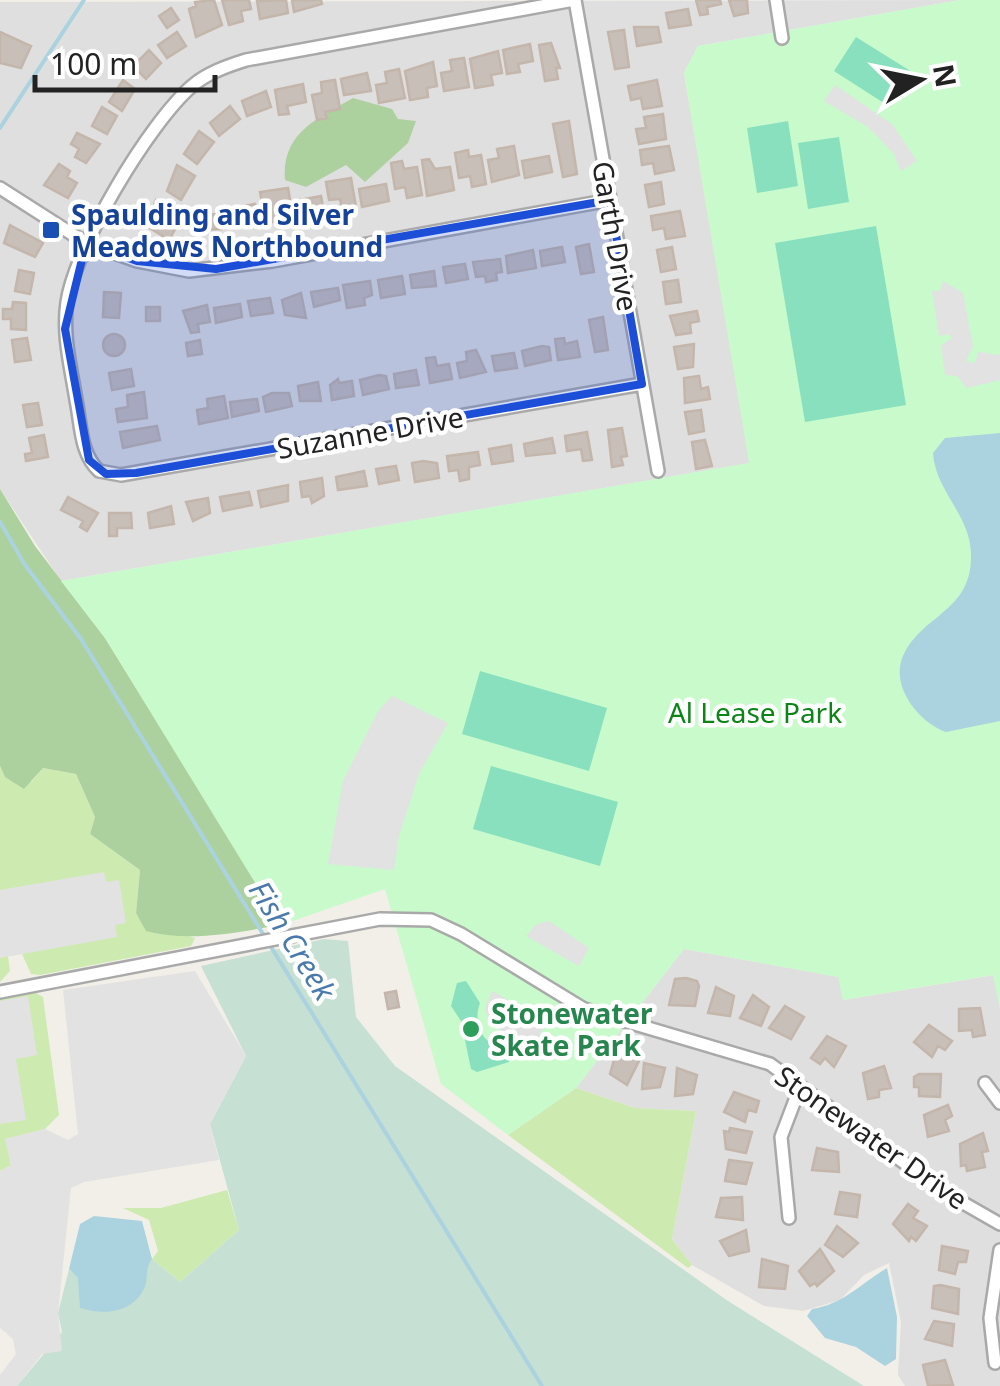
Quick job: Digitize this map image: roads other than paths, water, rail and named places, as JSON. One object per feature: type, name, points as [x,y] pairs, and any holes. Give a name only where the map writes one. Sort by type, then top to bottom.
[{"type":"street","name":"Garth Drive","points":[[574,0],[658,471]]},
{"type":"street","points":[[86,243],[174,103],[213,72],[266,55],[574,0]]},
{"type":"street","points":[[776,0],[782,38]]},
{"type":"street","points":[[0,188],[86,243],[137,262],[189,270],[216,270],[610,200]]},
{"type":"street","name":"Suzanne Drive","points":[[86,243],[70,283],[65,328],[86,453],[99,470],[112,476],[642,384]]},
{"type":"street","name":"Stonewater Drive","points":[[0,992],[380,919],[431,920],[584,1009],[651,1032],[742,1052],[770,1064],[944,1192],[1000,1224]]},
{"type":"street","points":[[985,1083],[1000,1103]]},
{"type":"street","points":[[789,1218],[781,1137],[800,1087]]},
{"type":"street","points":[[995,1363],[990,1318],[1000,1250]]},
{"type":"water","points":[[1000,433],[1000,721],[946,732],[916,710],[900,676],[905,652],[924,628],[957,599],[970,572],[969,539],[940,479],[933,453],[945,438]]},
{"type":"water","points":[[94,1216],[142,1221],[152,1259],[145,1285],[132,1304],[124,1308],[98,1312],[80,1308],[78,1278],[69,1269],[80,1224]]},
{"type":"water","points":[[887,1268],[897,1317],[896,1359],[885,1366],[856,1347],[825,1338],[807,1316],[812,1309],[843,1298]]},
{"type":"waterway","name":"Fish Creek","points":[[0,128],[84,0]]},
{"type":"waterway","name":"Fish Creek","points":[[0,522],[25,565],[81,639],[542,1386]]},
{"type":"place","name":"Spaulding and Silver Meadows Northbound","points":[[51,230]]},
{"type":"place","name":"Stonewater Skate Park","points":[[471,1029]]},
{"type":"park label","name":"Al Lease Park","points":[[755,712]]}]
